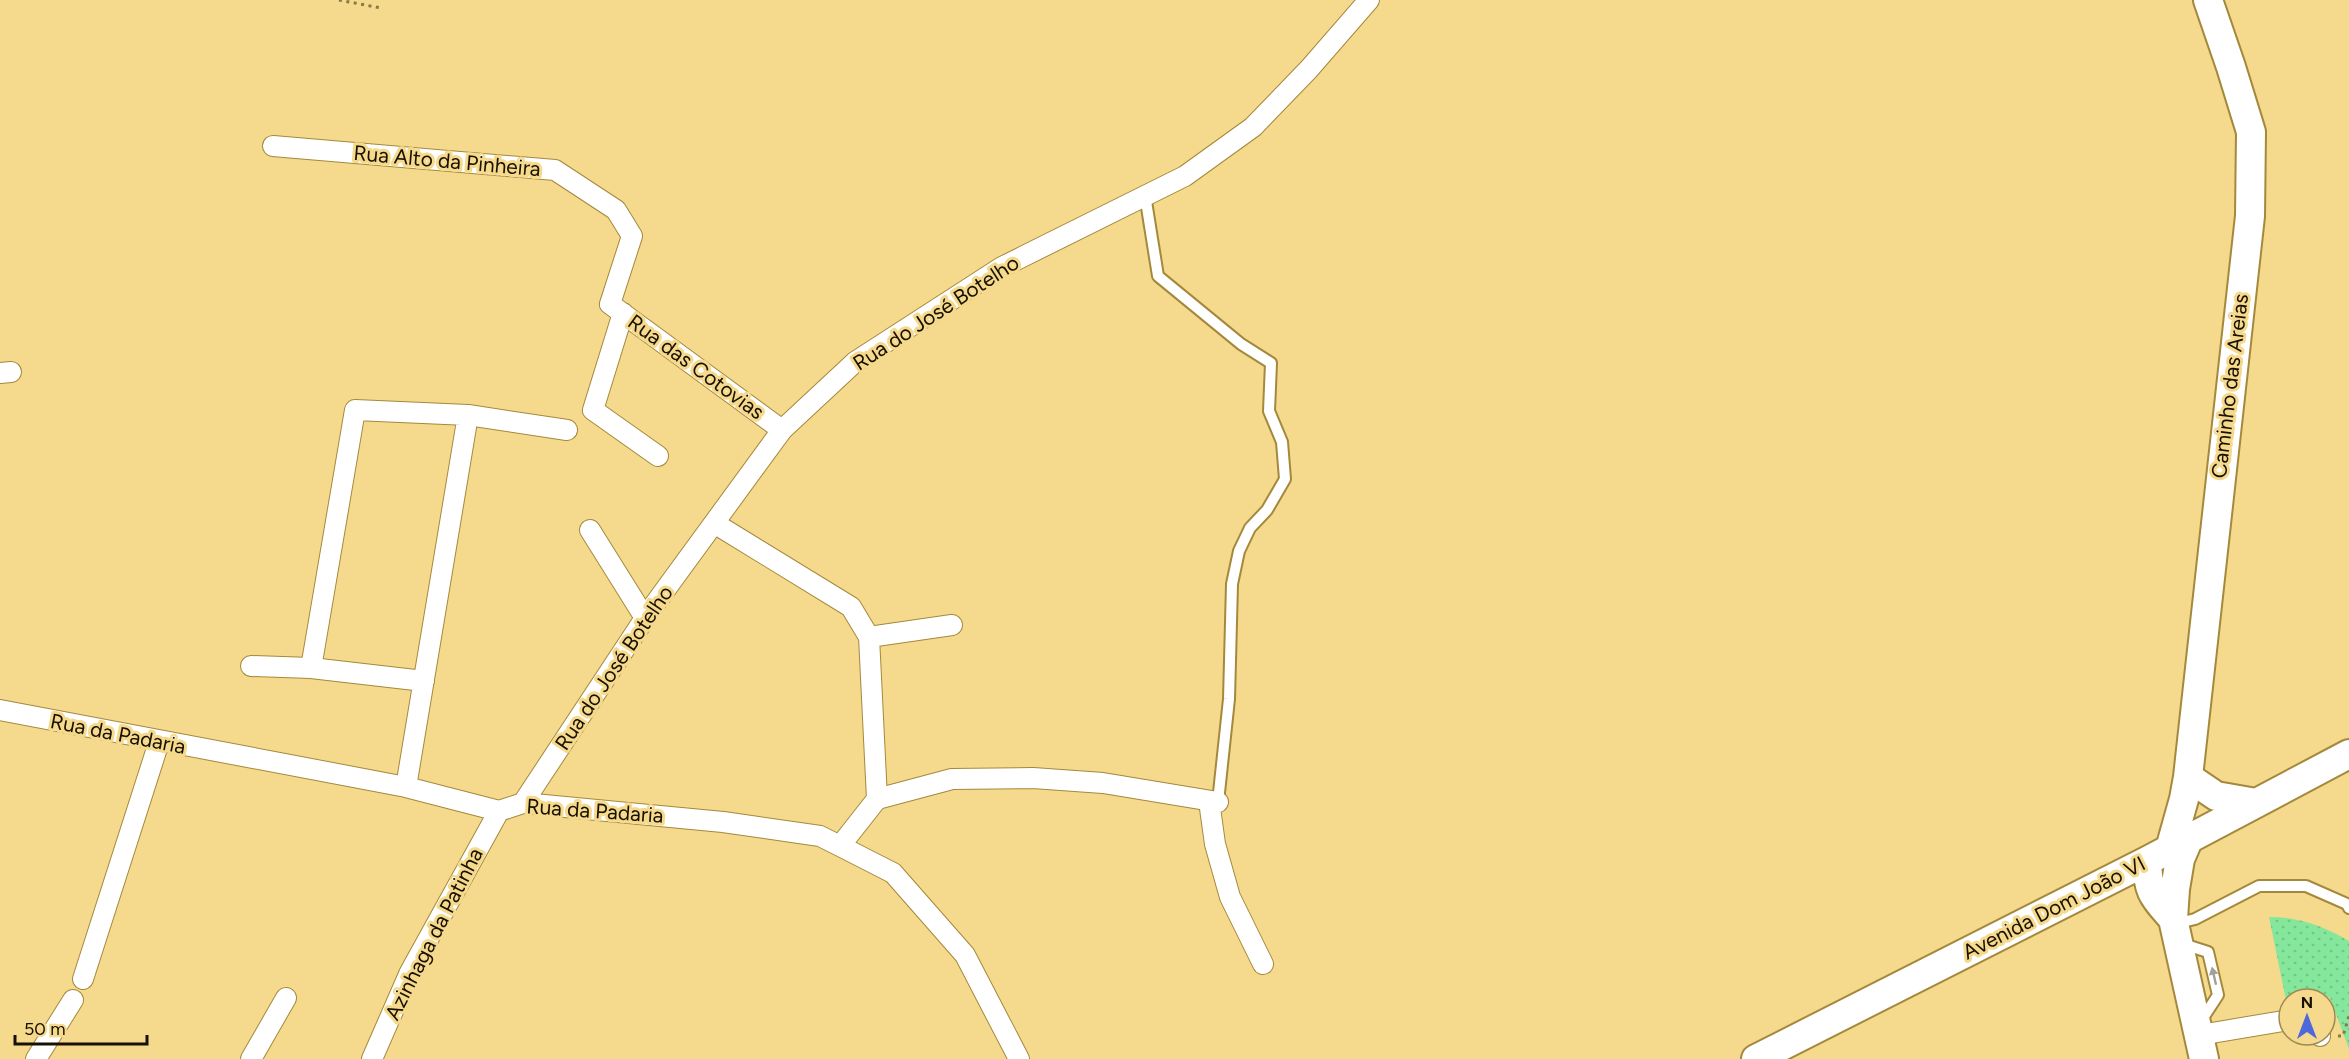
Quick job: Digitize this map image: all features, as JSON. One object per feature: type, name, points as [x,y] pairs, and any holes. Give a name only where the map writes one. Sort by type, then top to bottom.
[{"type":"street","name":"Rua do José Botelho","points":[[523,803],[645,618],[782,429],[855,362],[963,292],[1002,267],[1185,176],[1253,127],[1309,69],[1369,0]]},
{"type":"street","name":"Caminho das Areias","points":[[2164,893],[2180,859],[2178,844],[2191,788],[2250,216],[2251,132],[2208,0]]},
{"type":"street","name":"Rua Alto da Pinheira","points":[[273,146],[555,170],[616,210],[632,236],[593,410],[658,456]]},
{"type":"street","name":"Rua das Cotovias","points":[[616,308],[782,429]]},
{"type":"street","points":[[311,668],[356,410],[468,415],[567,429]]},
{"type":"street","points":[[406,787],[468,415]]},
{"type":"street","points":[[714,523],[851,607],[869,637],[877,799]]},
{"type":"street","points":[[590,530],[645,618]]},
{"type":"street","points":[[869,637],[952,625]]},
{"type":"street","points":[[251,666],[311,668],[424,681]]},
{"type":"street","name":"Rua da Padaria","points":[[0,710],[159,742],[406,787],[499,811],[523,803],[723,822],[820,836],[893,873],[965,955],[1019,1059]]},
{"type":"street","points":[[83,979],[159,742]]},
{"type":"street","name":"Avenida Dom João VI","points":[[1756,1059],[2178,844],[2349,754]]},
{"type":"street","points":[[840,846],[877,799],[952,779],[1033,778],[1103,783],[1214,802],[1215,844],[1230,897],[1263,964]]},
{"type":"street","points":[[2256,803],[2216,796],[2191,788],[2178,844],[2149,885],[2164,893],[2176,929],[2201,1040],[2277,1023]]},
{"type":"street","name":"Azinhaga da Patinha","points":[[372,1059],[410,972],[499,811]]},
{"type":"street","points":[[2094,887],[2117,885],[2164,893]]},
{"type":"street","points":[[251,1059],[286,998]]},
{"type":"street","points":[[36,1059],[73,1000]]},
{"type":"lane","points":[[1145,195],[1158,276],[1241,344],[1270,363],[1269,411],[1281,442],[1285,478],[1267,510],[1250,528],[1239,551],[1232,584],[1229,699],[1214,802]]},
{"type":"lane","points":[[2176,929],[2259,886],[2306,886],[2347,904],[2349,908]]},
{"type":"path","points":[[339,0],[381,8]]},
{"type":"green space","points":[[2269,917],[2310,923],[2349,941],[2349,1049],[2337,1017],[2337,987],[2283,987]]}]
